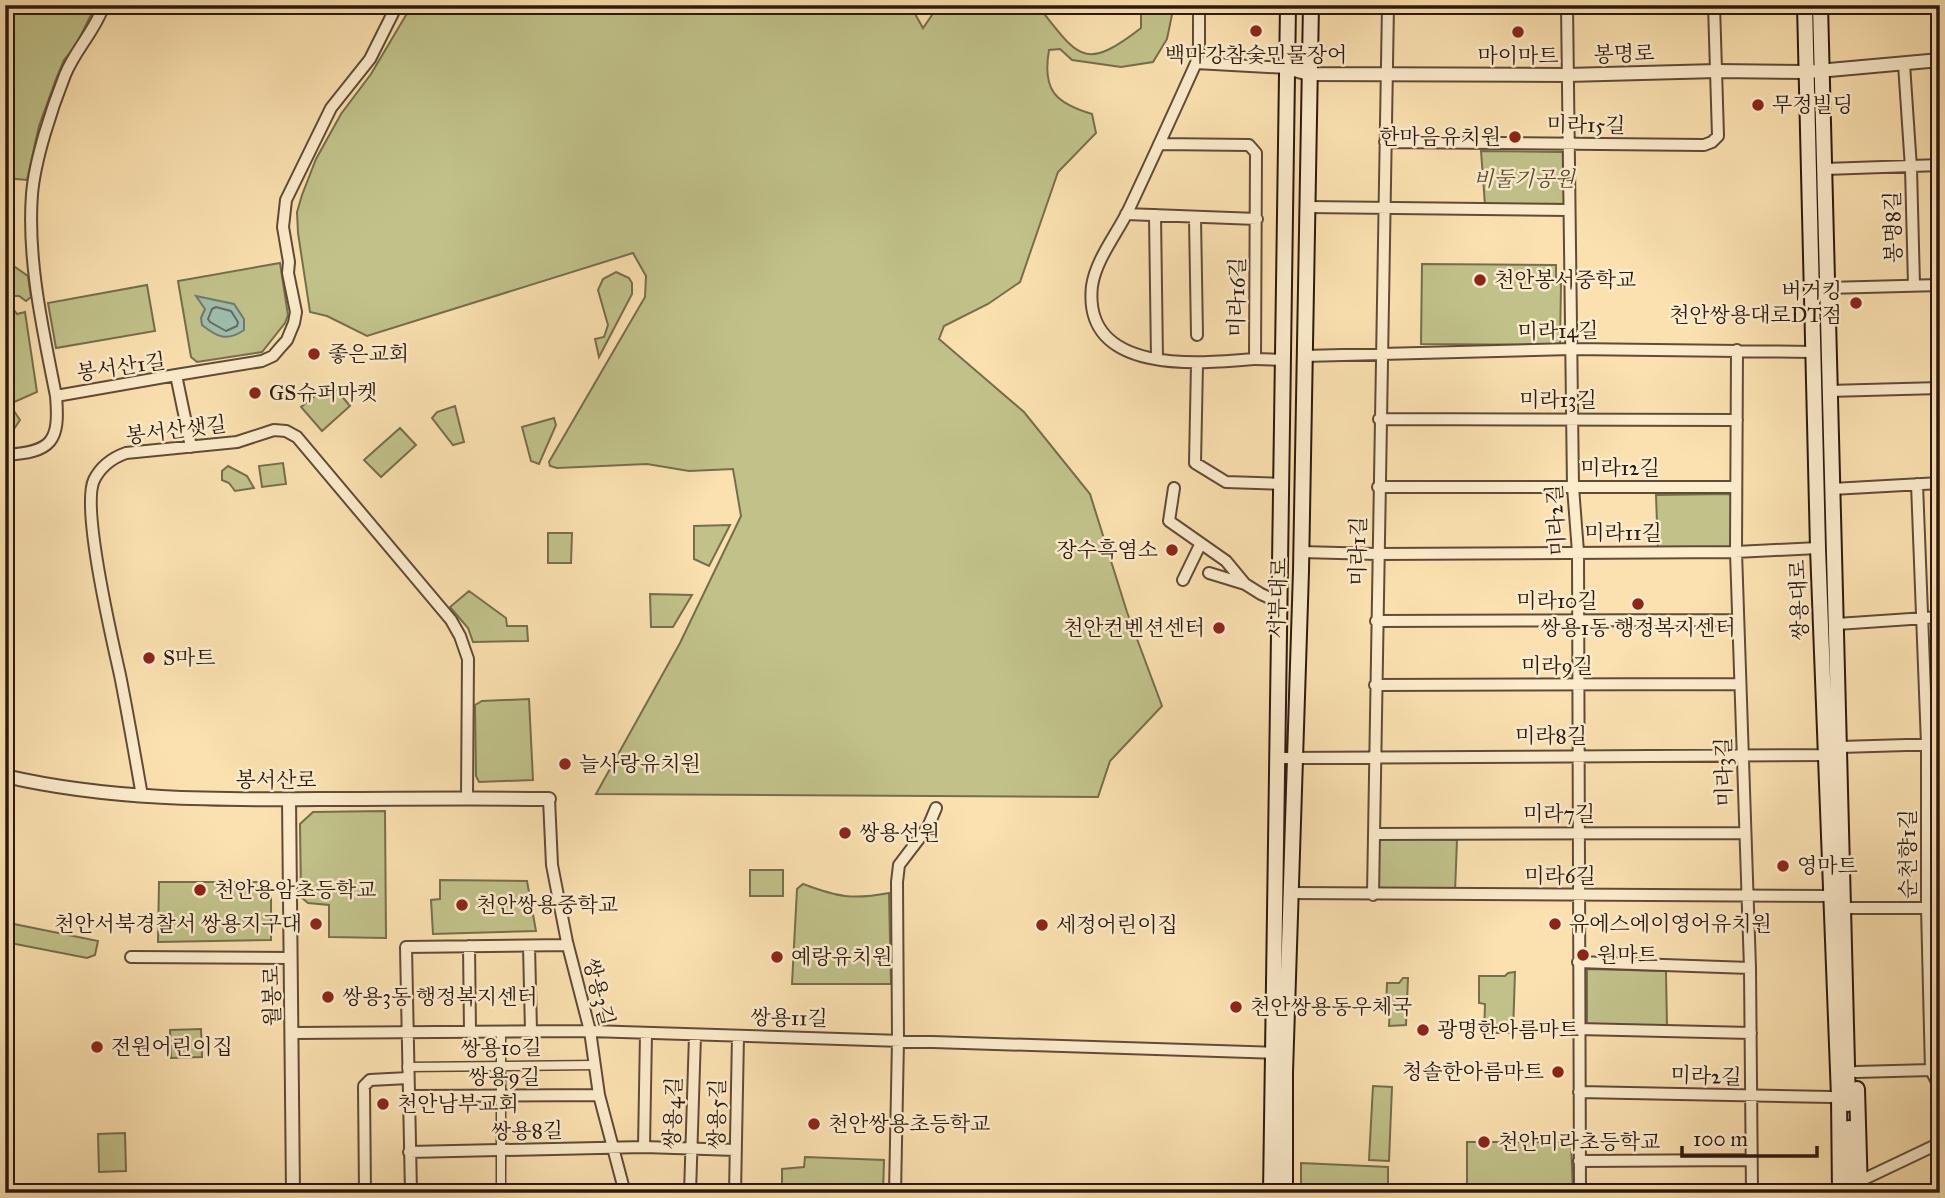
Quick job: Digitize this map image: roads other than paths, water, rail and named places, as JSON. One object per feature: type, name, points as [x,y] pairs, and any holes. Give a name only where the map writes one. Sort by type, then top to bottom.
[{"type":"main road","name":"서부대로","points":[[1285,1193],[1280,1053],[1278,758],[1288,5]]},
{"type":"main road","name":"서부대로","points":[[1271,1193],[1290,894],[1301,552],[1311,5]]},
{"type":"main road","name":"쌍용대로","points":[[1805,5],[1825,169],[1828,391],[1845,908],[1850,1193]]},
{"type":"main road","name":"쌍용대로","points":[[1820,5],[1814,71],[1813,352],[1840,1193]]},
{"type":"main road","points":[[1833,941],[1828,959],[1833,1193]]},
{"type":"main road","points":[[1846,959],[1853,979],[1860,1187]]},
{"type":"street","points":[[56,396],[38,299],[33,253],[33,190],[38,161],[65,75],[96,24],[104,5]]},
{"type":"street","points":[[176,375],[262,361],[273,356],[287,341],[296,312],[283,227],[286,200],[331,108],[370,59],[397,5]]},
{"type":"street","name":"미라16길","points":[[1159,144],[1250,145],[1256,153],[1255,359],[1197,364],[1143,357],[1121,348],[1108,338],[1097,323],[1092,306],[1092,284],[1101,259],[1126,214],[1196,63],[1199,5]]},
{"type":"street","name":"미라1길","points":[[1373,895],[1382,206],[1388,5]]},
{"type":"street","name":"미라2길","points":[[1567,5],[1573,487],[1578,552],[1580,1193]]},
{"type":"street","name":"미라15길","points":[[1385,142],[1703,145],[1712,142],[1718,136],[1714,5]]},
{"type":"street","name":"봉명로","points":[[1287,68],[1309,74],[1567,75],[1814,71],[1940,60]]},
{"type":"street","points":[[1196,63],[1287,68]]},
{"type":"street","name":"봉명8길","points":[[1905,64],[1911,168],[1913,285]]},
{"type":"street","name":"봉명8길","points":[[1825,169],[1940,165]]},
{"type":"street","points":[[1307,207],[1569,210]]},
{"type":"street","points":[[1126,214],[1256,219]]},
{"type":"street","points":[[1155,215],[1157,359]]},
{"type":"street","name":"미라16길","points":[[1195,218],[1197,335]]},
{"type":"street","points":[[1827,288],[1940,285]]},
{"type":"street","name":"미라14길","points":[[1304,356],[1572,349],[1813,352]]},
{"type":"street","name":"미라3길","points":[[1737,350],[1736,552],[1750,968],[1752,1193]]},
{"type":"street","points":[[1255,359],[1284,360]]},
{"type":"street","points":[[1197,364],[1195,463],[1226,482],[1283,484]]},
{"type":"street","name":"봉서산1길","points":[[5,455],[38,451],[53,440],[58,420],[56,396],[176,375],[191,447]]},
{"type":"street","points":[[1828,391],[1940,388]]},
{"type":"street","name":"미라13길","points":[[1379,419],[1737,420]]},
{"type":"street","name":"봉서산샛길","points":[[142,796],[104,600],[90,503],[93,481],[114,457],[126,453],[237,442],[274,430],[286,431],[297,437],[451,620],[460,636],[468,659],[467,798]]},
{"type":"street","points":[[1832,489],[1940,483]]},
{"type":"street","name":"순천향1길","points":[[1917,484],[1927,744],[1927,908],[1935,1067],[1940,1088]]},
{"type":"street","name":"미라12길","points":[[1378,487],[1736,487]]},
{"type":"street","points":[[1174,488],[1169,521],[1226,561],[1245,583],[1281,603]]},
{"type":"street","points":[[1183,580],[1200,545]]},
{"type":"street","name":"미라11길","points":[[1301,552],[1736,552],[1818,548]]},
{"type":"street","points":[[1209,573],[1245,583]]},
{"type":"street","points":[[1921,618],[1940,617]]},
{"type":"street","name":"쌍용대로","points":[[1837,624],[1921,618]]},
{"type":"street","name":"미라10길","points":[[1376,621],[1738,620]]},
{"type":"street","name":"미라9길","points":[[1375,685],[1740,684]]},
{"type":"street","points":[[1825,755],[1840,747],[1940,744]]},
{"type":"street","name":"미라8길","points":[[1278,758],[1825,755]]},
{"type":"street","name":"봉서산로","points":[[5,779],[142,796],[289,801],[467,798],[549,800]]},
{"type":"street","name":"봉서산로","points":[[5,779],[37,788],[143,801],[549,800]]},
{"type":"street","name":"쌍용3길","points":[[549,800],[552,865],[568,945],[590,1031],[599,1095],[627,1193]]},
{"type":"street","name":"월봉로","points":[[289,801],[293,1193]]},
{"type":"street","points":[[895,1193],[897,882],[899,865],[928,827],[936,808]]},
{"type":"street","name":"미라7길","points":[[1374,834],[1744,834]]},
{"type":"street","name":"미라6길","points":[[1290,894],[1831,896]]},
{"type":"street","points":[[1845,908],[1940,908]]},
{"type":"street","points":[[411,1193],[406,947],[568,945]]},
{"type":"street","points":[[469,946],[470,1031]]},
{"type":"street","points":[[529,946],[531,1031]]},
{"type":"street","points":[[131,957],[291,958]]},
{"type":"street","points":[[1578,962],[1750,968]]},
{"type":"street","name":"미라2길","points":[[1578,1029],[1751,1033]]},
{"type":"street","points":[[501,1031],[501,1193]]},
{"type":"street","name":"쌍용11길","points":[[292,1033],[590,1031],[1280,1053]]},
{"type":"street","points":[[644,1147],[646,1034]]},
{"type":"street","name":"쌍용4길","points":[[690,1193],[695,1035]]},
{"type":"street","name":"쌍용5길","points":[[736,1193],[738,1036]]},
{"type":"street","name":"쌍용10길","points":[[408,1073],[502,1066],[595,1065]]},
{"type":"street","points":[[1856,1072],[1935,1067]]},
{"type":"street","points":[[365,1193],[364,1086],[370,1080],[408,1073]]},
{"type":"street","name":"미라2길","points":[[1579,1092],[1831,1097]]},
{"type":"street","name":"쌍용9길","points":[[408,1097],[599,1095]]},
{"type":"street","points":[[1860,1187],[1940,1143]]},
{"type":"street","name":"쌍용8길","points":[[410,1152],[614,1150],[644,1147],[736,1150]]},
{"type":"street","points":[[1579,1161],[1751,1160]]},
{"type":"street","points":[[627,1193],[667,1193]]},
{"type":"water","points":[[196,296],[234,304],[244,319],[244,330],[227,337],[207,329],[202,325],[201,318],[205,309]]},
{"type":"place","name":"백마강참숯민물장어","points":[[1256,31]]},
{"type":"place","name":"마이마트","points":[[1518,32]]},
{"type":"place","name":"무정빌딩","points":[[1758,105]]},
{"type":"place","name":"한마음유치원","points":[[1515,137]]},
{"type":"place","name":"천안봉서중학교","points":[[1480,280]]},
{"type":"place","name":"버거킹 천안쌍용대로DT점","points":[[1856,303]]},
{"type":"place","name":"좋은교회","points":[[314,354]]},
{"type":"place","name":"GS슈퍼마켓","points":[[255,393]]},
{"type":"place","name":"장수흑염소","points":[[1172,550]]},
{"type":"place","name":"쌍용1동 행정복지센터","points":[[1638,604]]},
{"type":"place","name":"천안컨벤션센터","points":[[1219,628]]},
{"type":"place","name":"S마트","points":[[149,658]]},
{"type":"place","name":"늘사랑유치원","points":[[565,764]]},
{"type":"place","name":"쌍용선원","points":[[845,833]]},
{"type":"place","name":"영마트","points":[[1783,866]]},
{"type":"place","name":"천안용암초등학교","points":[[200,890]]},
{"type":"place","name":"천안쌍용중학교","points":[[462,905]]},
{"type":"place","name":"천안서북경찰서 쌍용지구대","points":[[316,924]]},
{"type":"place","name":"유에스에이영어유치원","points":[[1555,924]]},
{"type":"place","name":"세정어린이집","points":[[1042,925]]},
{"type":"place","name":"원마트","points":[[1583,955]]},
{"type":"place","name":"예랑유치원","points":[[777,957]]},
{"type":"place","name":"쌍용3동 행정복지센터","points":[[328,997]]},
{"type":"place","name":"천안쌍용동우체국","points":[[1236,1007]]},
{"type":"place","name":"광명한아름마트","points":[[1423,1030]]},
{"type":"place","name":"전원어린이집","points":[[97,1047]]},
{"type":"place","name":"청솔한아름마트","points":[[1558,1072]]},
{"type":"place","name":"천안남부교회","points":[[383,1104]]},
{"type":"place","name":"천안쌍용초등학교","points":[[814,1124]]},
{"type":"place","name":"천안미라초등학교","points":[[1484,1142]]},
{"type":"park label","name":"비둘기공원","points":[[1524,179]]}]
